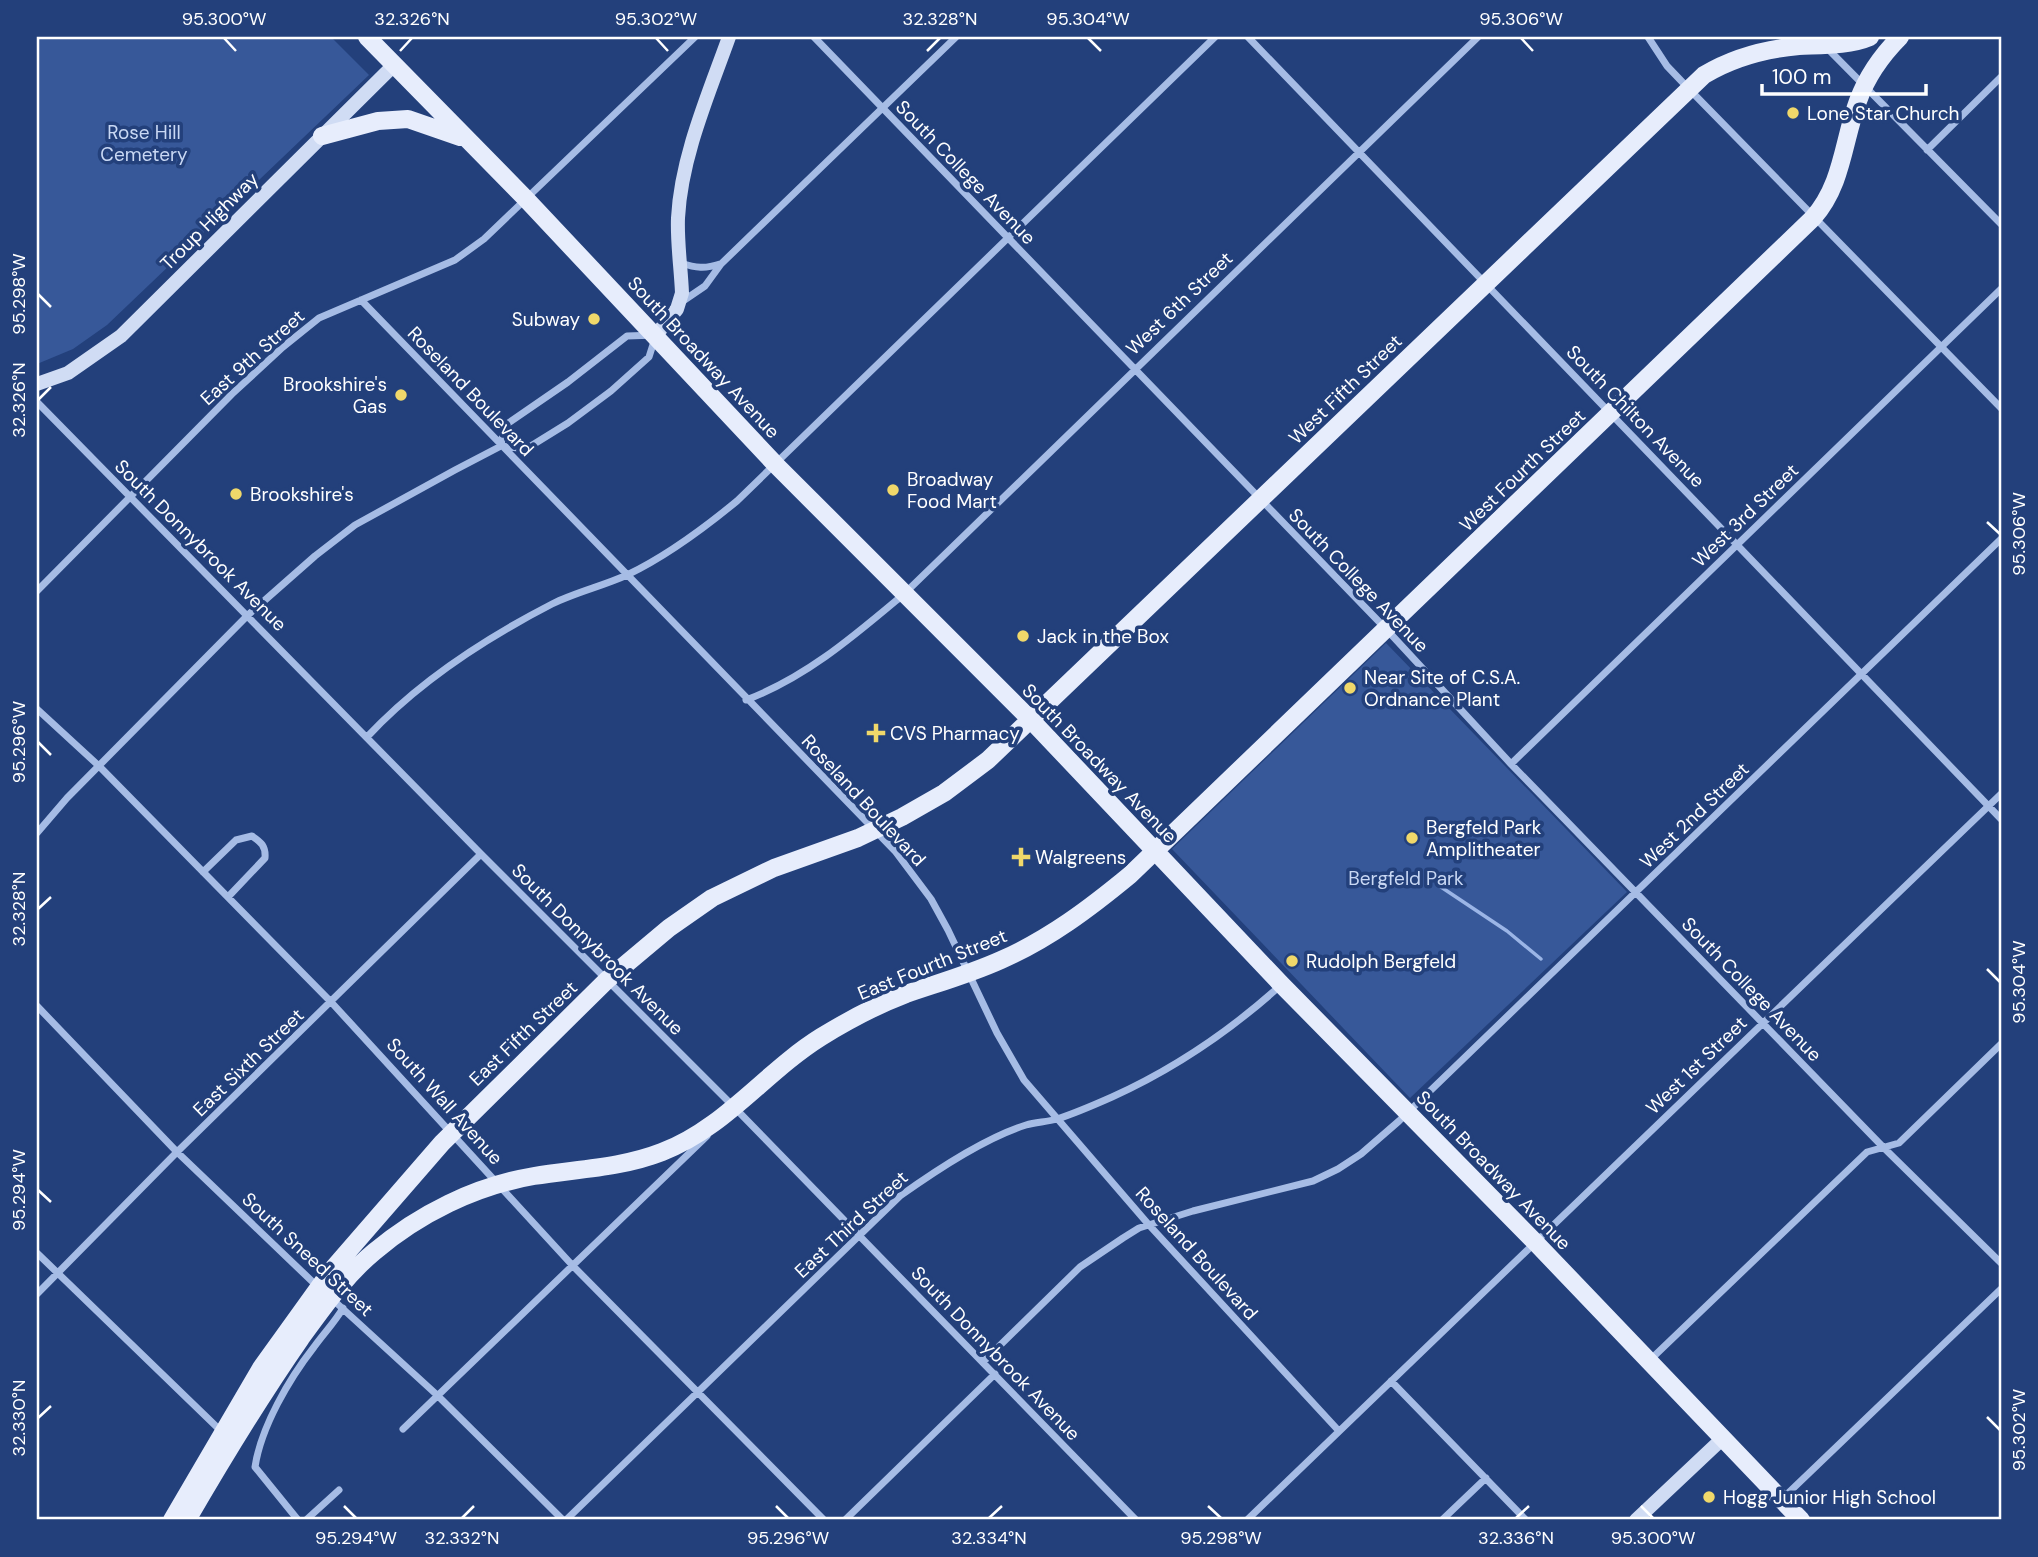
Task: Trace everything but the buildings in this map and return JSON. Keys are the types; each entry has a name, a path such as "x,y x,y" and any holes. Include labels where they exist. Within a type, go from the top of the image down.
{"main road":[{"name":"South Broadway Avenue","path":"367,37 656,335 776,465 1031,720 1281,984 1535,1242 1801,1520"},
{"path":"656,335 680,304 682,293 678,216 701,114 729,37"},
{"name":"West Fifth Street","path":"1031,720 1688,88 1715,68 1745,55 1780,48 1845,43 1870,37"},
{"name":"West Fourth Street","path":"1156,850 1813,218 1828,199 1837,177 1864,86 1877,64 1900,37"},
{"name":"Troup Highway","path":"37,384 68,373 121,335 394,65"},
{"path":"322,136 378,121 408,119 468,140"},
{"name":"East Fifth Street","path":"187,1520 249,1416 331,1297 452,1133 607,980 653,940 712,898 774,868 875,830 923,805 964,779 1031,720"},
{"name":"East Fourth Street","path":"499,1184 630,1163 677,1146 729,1112 804,1048 838,1027 905,995 1016,953 1063,926 1112,890 1156,850"},
{"name":"East Fifth Street","path":"172,1520 261,1368 371,1254 411,1224 443,1206 499,1184"},
{"path":"1636,1520 1722,1439"}],"street":[{"name":"East 9th Street","path":"37,591 232,394 283,347 319,318 455,260 484,239 695,37"},
{"name":"South College Avenue","path":"814,37 1387,630 1511,764 1883,1147 2001,1263"},
{"path":"680,304 705,286 721,264 956,37"},
{"path":"367,737 418,688 494,636 555,603 627,575 698,532 737,501 1215,37"},
{"name":"South Chilton Avenue","path":"1248,37 2001,819"},
{"name":"West 6th Street","path":"746,699 775,688 829,655 904,594 1478,37"},
{"path":"1648,37 1667,66 2001,408"},
{"path":"1824,45 2001,224"},
{"path":"1927,150 2001,77"},
{"path":"680,263 705,269 721,264"},
{"name":"West 3rd Street","path":"1511,764 2001,289"},
{"name":"Roseland Boulevard","path":"361,300 895,851 931,899 997,1033 1024,1080 1149,1225 1338,1430"},
{"path":"37,833 67,798 248,615 315,556 355,525 501,446 526,449 568,423 611,391 649,357 656,335 627,336 568,382 504,426 501,446"},
{"name":"South Donnybrook Avenue","path":"37,401 607,980 729,1112 859,1236 1136,1520"},
{"name":"West 2nd Street","path":"983,1362 1080,1267 1139,1228 1193,1211 1313,1181 1361,1154 1636,893 2001,539"},
{"name":"South Wall Avenue","path":"37,709 99,766 332,1003 573,1266 824,1520"},
{"name":"West 1st Street","path":"1247,1520 2001,794"},
{"path":"203,872 236,840 252,836 261,842 266,850 265,858 228,897"},
{"name":"East Sixth Street","path":"37,1294 177,1152 332,1003 481,854"},
{"name":"East Third Street","path":"564,1520 900,1196 939,1169 1025,1125 1057,1119 1133,1087 1185,1058 1245,1017 1281,984"},
{"name":"South Sneed Street","path":"37,1006 177,1152 437,1395 564,1520"},
{"path":"1648,1361 1867,1152 1899,1143 2001,1044"},
{"name":"East Fourth Street","path":"403,1429 729,1112"},
{"path":"37,1253 222,1432"},
{"path":"1781,1500 2001,1289"},
{"path":"298,1520 255,1467 256,1455 259,1442 275,1409 314,1346 332,1327 331,1297"},
{"path":"845,1520 995,1374"},
{"path":"1391,1381 1526,1520"},
{"path":"1442,1520 1486,1478"},
{"path":"306,1520 339,1490"}],"green space":[{"name":"Rose Hill Cemetery","path":"37,37 331,37 369,75 107,325 73,349 37,364"},
{"name":"Bergfeld Park","path":"1386,643 1627,892 1410,1098 1172,849"}],"waterway":[{"path":"1438,885 1507,931 1541,959"}],"place":[{"name":"Lone Star Church","path":"1793,113"},
{"name":"Subway","path":"594,319"},
{"name":"Brookshire's Gas","path":"401,395"},
{"name":"Broadway Food Mart","path":"893,490"},
{"name":"Brookshire's","path":"236,494"},
{"name":"Jack in the Box","path":"1023,636"},
{"name":"Near Site of C.S.A. Ordnance Plant","path":"1350,688"},
{"name":"CVS Pharmacy","path":"876,733"},
{"name":"Bergfeld Park Amplitheater","path":"1412,838"},
{"name":"Walgreens","path":"1021,857"},
{"name":"Rudolph Bergfeld","path":"1292,961"},
{"name":"Hogg Junior High School","path":"1709,1497"}]}
